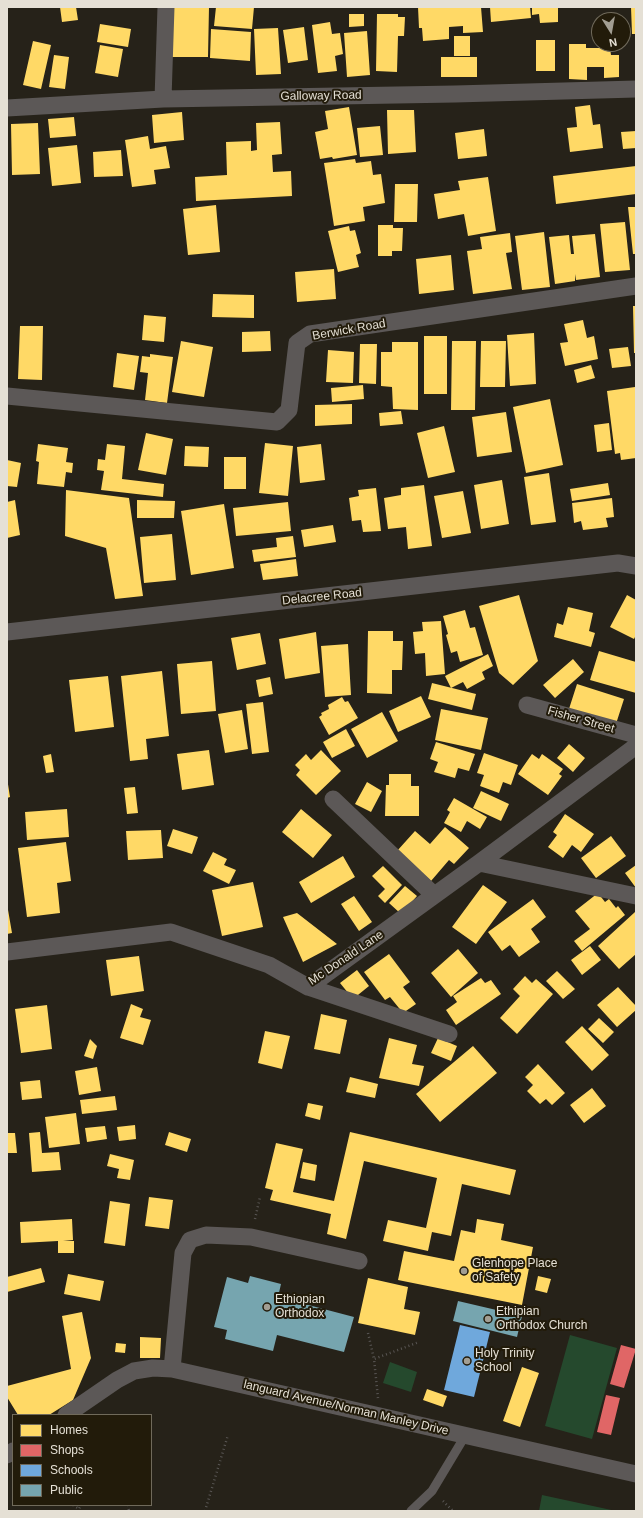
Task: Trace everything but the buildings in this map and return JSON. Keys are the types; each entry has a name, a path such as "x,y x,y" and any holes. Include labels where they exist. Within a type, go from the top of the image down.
{"street":[{"path":"163,99 166,7"},
{"name":"Galloway Road","path":"7,108 163,99 636,89"},
{"name":"Berwick Road","path":"7,396 277,422 289,410 297,342 310,334 636,286"},
{"name":"Delacree Road","path":"7,632 618,563 636,566"},
{"name":"Fisher Street","path":"527,705 636,735"},
{"name":"Mc Donald Lane","path":"7,952 171,932 269,965 308,987 636,746"},
{"path":"333,799 434,895"},
{"path":"478,863 636,896"},
{"path":"308,987 449,1034"},
{"path":"172,1368 183,1253 190,1240 206,1234 251,1237 359,1262"},
{"name":"languard Avenue/Norman Manley Drive","path":"67,1414 117,1380 134,1372 153,1368 172,1368 636,1474"}],"lane":[{"path":"411,1511 432,1491 465,1436"}],"path":[{"path":"251,1237 260,1197"},
{"path":"368,1333 374,1359 381,1416"},
{"path":"374,1359 419,1342"},
{"path":"205,1511 228,1435"}],"green space":[{"path":"570,1335 617,1348 592,1439 545,1426"},
{"path":"390,1362 417,1372 411,1392 383,1383"},
{"path":"542,1495 616,1511 539,1511"}],"place":[{"name":"Glenhope Place of Safety","path":"464,1271"},
{"name":"Ethiopian Orthodox","path":"267,1307"},
{"name":"Ethipian Orthodox Church","path":"488,1319"},
{"name":"Holy Trinity School","path":"467,1361"}]}
